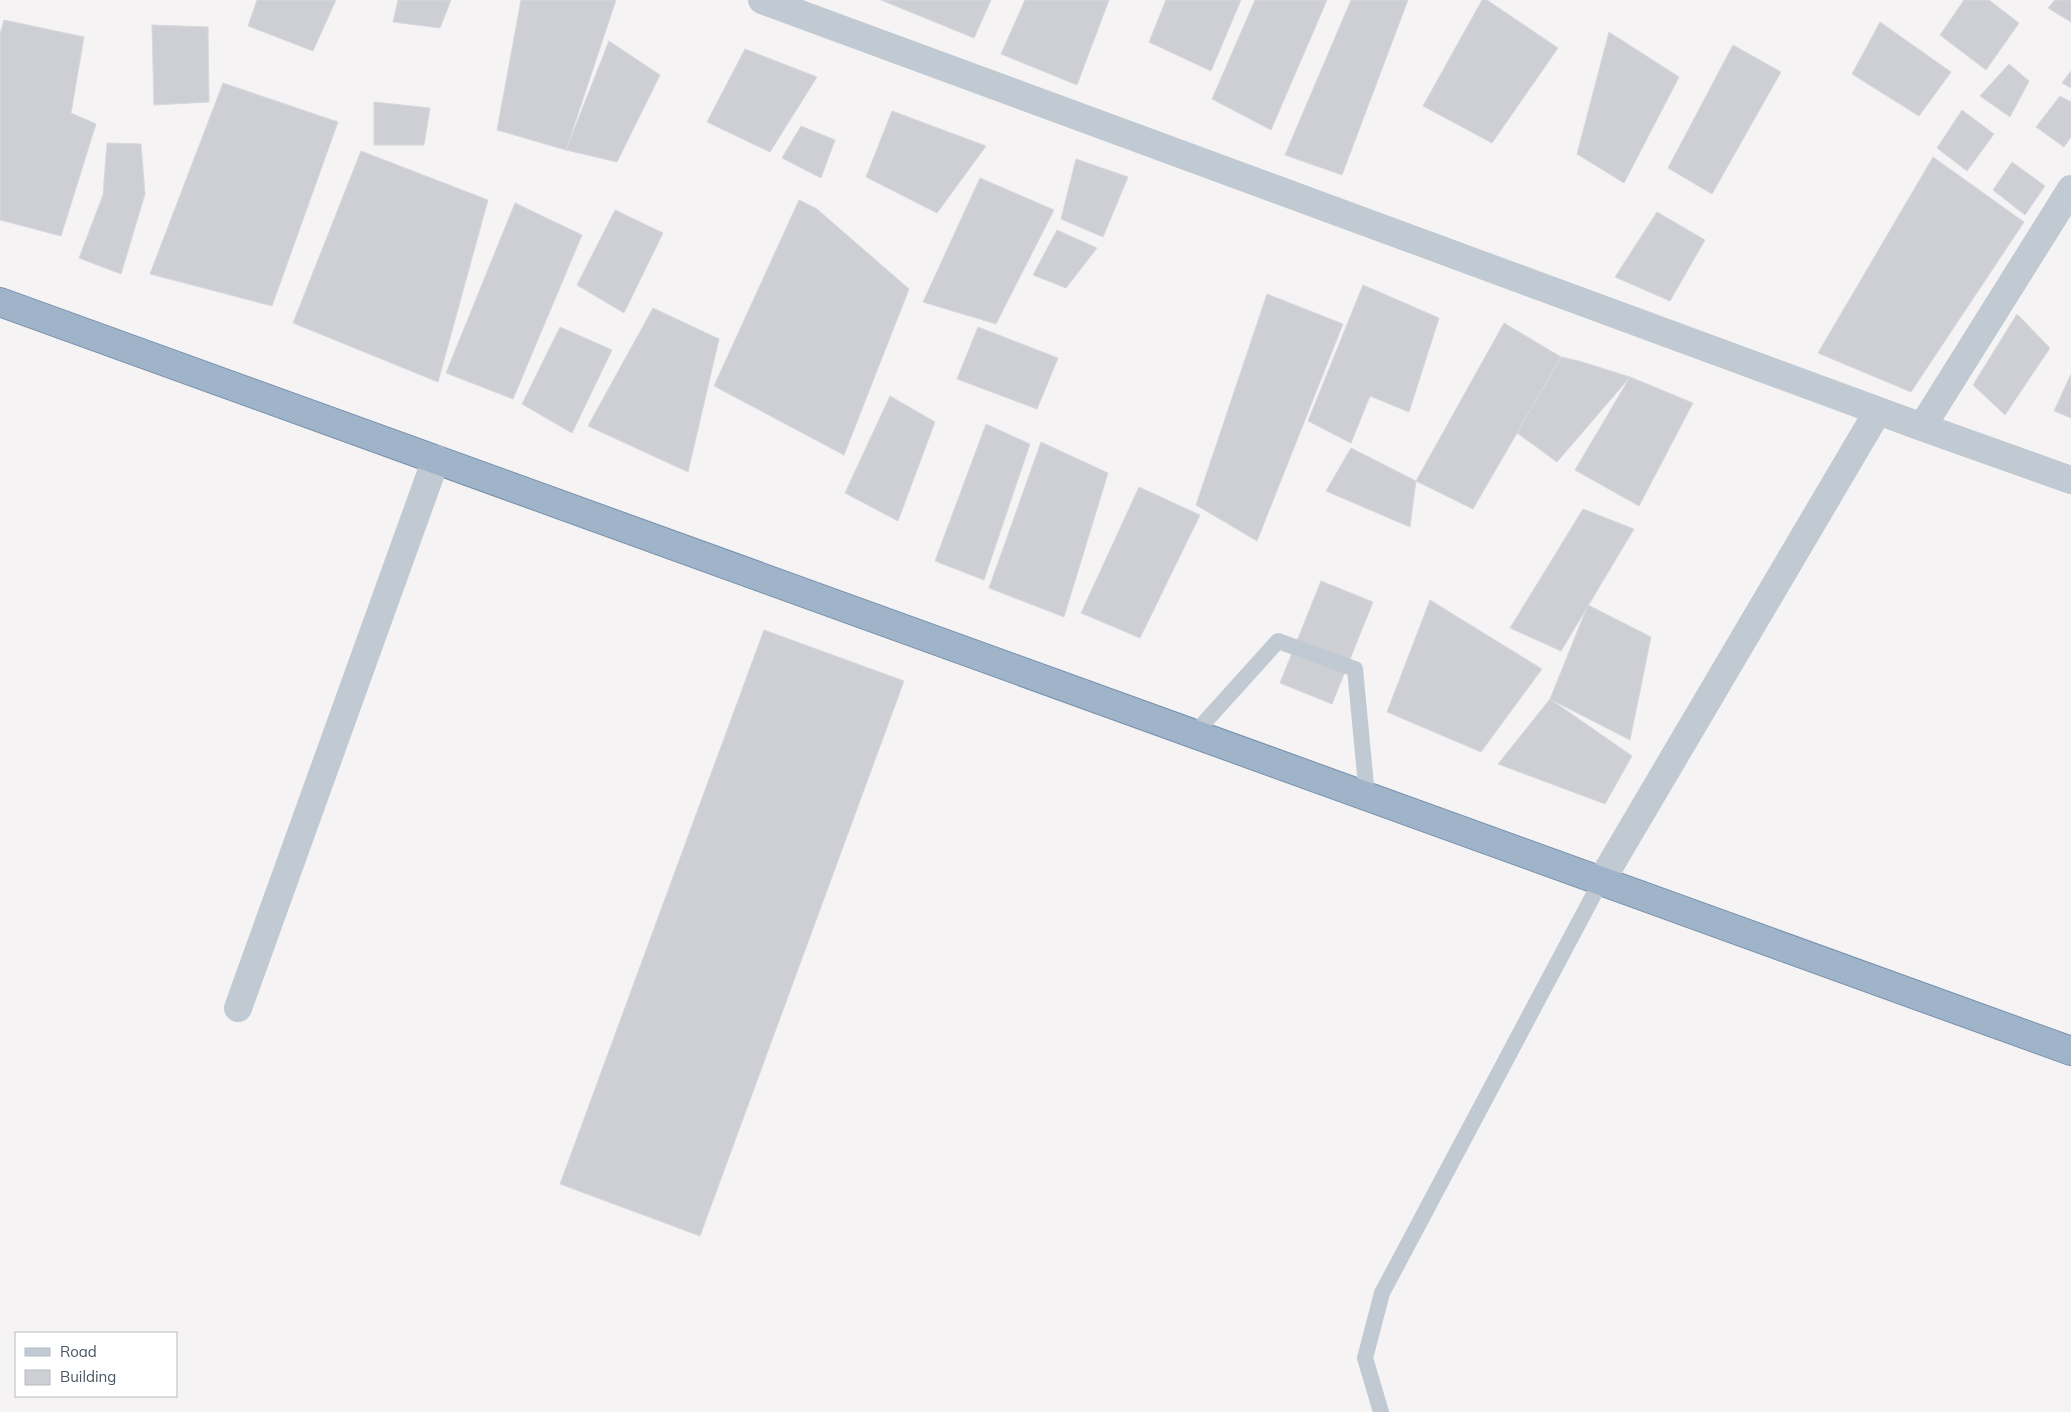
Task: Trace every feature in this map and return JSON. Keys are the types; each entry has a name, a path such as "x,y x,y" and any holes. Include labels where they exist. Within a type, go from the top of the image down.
{"highway":[{"path":"0,302 2071,1051"}],"street":[{"path":"762,0 1922,428 2071,480"},
{"path":"1922,428 2071,189"},
{"path":"1601,881 1878,411"},
{"path":"238,1008 436,459"}],"lane":[{"path":"1194,734 1278,641 1355,669 1367,796"},
{"path":"1381,1412 1364,1358 1382,1293 1601,881"}],"building":[{"path":"257,0 336,0 313,51 248,26"},
{"path":"398,0 451,0 440,28 393,22"},
{"path":"521,0 616,0 566,150 497,130"},
{"path":"881,0 991,0 974,38"},
{"path":"1025,0 1109,0 1077,85 1001,54"},
{"path":"1166,0 1241,0 1211,71 1149,42"},
{"path":"1255,0 1327,0 1271,130 1212,99"},
{"path":"1351,0 1408,0 1342,175 1285,155"},
{"path":"1482,0 1487,0 1558,48 1492,143 1423,106"},
{"path":"1964,0 1989,0 2019,23 1986,70 1940,35"},
{"path":"2055,0 2071,0 2071,22 2048,8"},
{"path":"4,20 84,37 71,113 96,124 61,236 0,220 0,34"},
{"path":"1880,22 1951,72 1919,116 1852,74"},
{"path":"152,25 208,27 209,102 154,105"},
{"path":"1609,32 1679,77 1624,183 1577,154"},
{"path":"609,41 660,75 617,162 566,150"},
{"path":"1733,45 1781,72 1712,194 1668,168"},
{"path":"745,49 817,77 770,152 707,122"},
{"path":"2009,64 2029,81 2010,117 1980,96"},
{"path":"2071,71 2071,88 2062,83"},
{"path":"223,83 338,122 272,306 150,274"},
{"path":"2060,96 2071,102 2071,137 2064,147 2036,127"},
{"path":"374,102 430,108 424,145 374,145"},
{"path":"1962,110 1994,134 1967,171 1937,148"},
{"path":"892,111 986,146 937,213 866,177"},
{"path":"801,126 835,140 821,178 782,158"},
{"path":"107,143 141,144 145,194 121,274 79,258 103,195"},
{"path":"361,151 488,200 438,382 293,323"},
{"path":"1933,157 2024,222 1911,392 1818,353"},
{"path":"1076,159 1128,177 1103,237 1061,219"},
{"path":"2012,162 2045,186 2025,215 1993,190"},
{"path":"980,178 1054,210 996,324 923,302"},
{"path":"799,200 817,209 909,289 844,455 714,386"},
{"path":"515,203 582,235 513,399 446,373"},
{"path":"615,210 663,233 624,313 577,285"},
{"path":"1657,212 1705,240 1670,301 1615,277"},
{"path":"1057,230 1097,248 1066,288 1033,275"},
{"path":"1363,285 1439,318 1409,412 1370,396 1351,443 1308,421"},
{"path":"1267,294 1343,324 1257,541 1196,505"},
{"path":"653,308 719,339 688,472 588,426"},
{"path":"2017,314 2050,348 2005,415 1973,385"},
{"path":"1504,323 1561,357 1473,509 1416,481"},
{"path":"560,327 612,350 572,433 522,404"},
{"path":"978,327 1058,358 1037,409 957,379"},
{"path":"1561,357 1630,377 1557,462 1517,433"},
{"path":"2071,374 2071,418 2054,411"},
{"path":"1630,377 1693,403 1639,506 1575,470"},
{"path":"890,396 935,422 898,521 845,493"},
{"path":"986,424 1030,444 984,580 935,561"},
{"path":"1041,442 1108,473 1064,617 989,588"},
{"path":"1351,448 1416,481 1410,527 1326,491"},
{"path":"1139,487 1200,515 1140,638 1081,613"},
{"path":"1583,509 1634,529 1561,651 1510,628"},
{"path":"1321,581 1373,602 1332,704 1280,683"},
{"path":"1430,600 1542,669 1481,752 1387,712"},
{"path":"1588,605 1651,637 1630,740 1550,699"},
{"path":"764,630 904,681 700,1236 560,1184"},
{"path":"1550,699 1632,756 1605,804 1498,764"}]}
